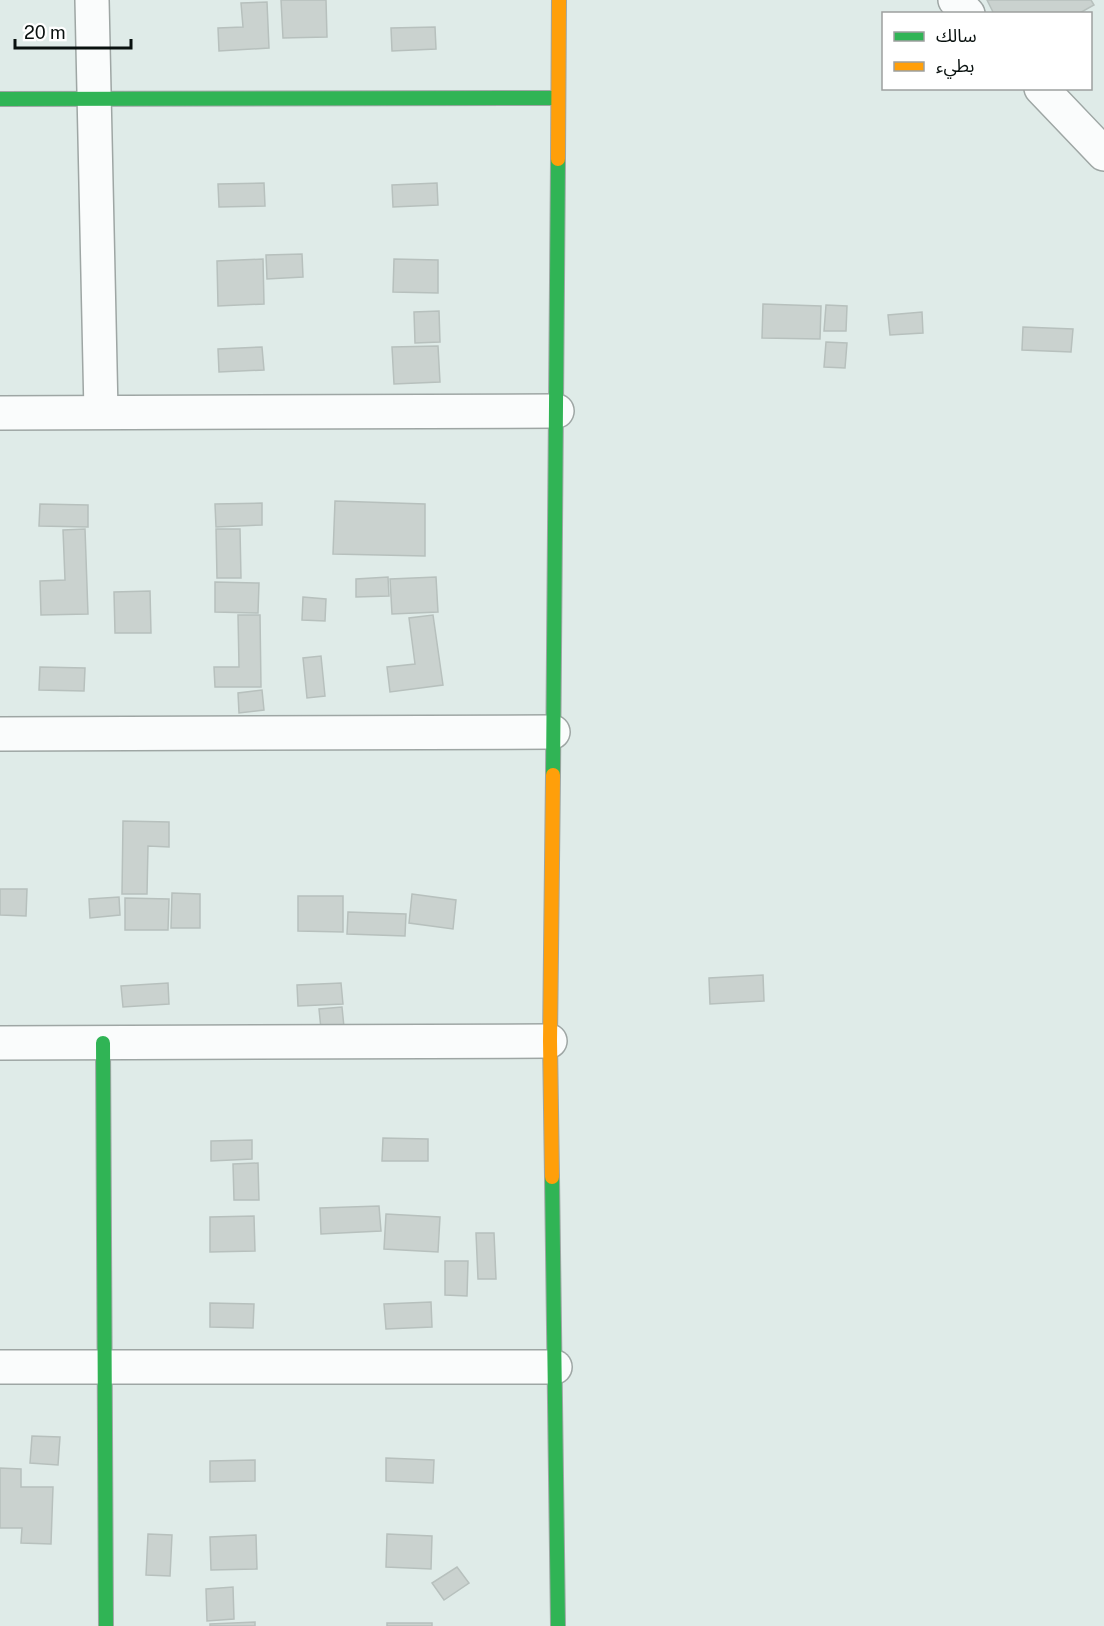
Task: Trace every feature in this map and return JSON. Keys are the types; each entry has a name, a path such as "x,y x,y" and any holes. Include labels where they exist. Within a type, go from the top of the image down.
{"street":[{"path":"92,0 101,412"},
{"path":"558,1626 550,1041 559,0"},
{"path":"955,0 966,12"},
{"path":"1043,90 1104,154"},
{"path":"0,99 558,98"},
{"path":"0,412 557,411"},
{"path":"0,734 553,732"},
{"path":"0,1043 550,1041"},
{"path":"103,1043 106,1626"},
{"path":"0,1367 555,1367"}],"building":[{"path":"281,0 326,0 327,37 283,38"},
{"path":"987,0 1091,0 1094,5 1082,12 993,12"},
{"path":"267,2 269,48 219,51 218,28 243,27 241,3"},
{"path":"435,27 436,49 392,51 391,28"},
{"path":"264,183 265,206 219,207 218,184"},
{"path":"437,183 438,205 393,207 392,185"},
{"path":"302,254 303,277 267,279 266,255"},
{"path":"263,259 264,304 218,306 217,261"},
{"path":"394,259 438,260 438,293 393,292"},
{"path":"763,304 821,306 820,339 762,338"},
{"path":"826,305 847,306 846,331 824,331"},
{"path":"439,311 440,342 415,343 414,312"},
{"path":"922,312 923,333 890,335 888,315"},
{"path":"1023,327 1073,329 1071,352 1022,350"},
{"path":"826,342 847,343 845,368 824,367"},
{"path":"438,346 440,382 394,384 392,347"},
{"path":"262,347 264,370 219,372 218,349"},
{"path":"335,501 425,504 425,556 333,554"},
{"path":"262,503 262,525 216,527 215,504"},
{"path":"40,504 88,505 88,527 39,526"},
{"path":"85,529 88,614 41,615 40,581 65,580 63,530"},
{"path":"216,529 240,529 241,578 217,578"},
{"path":"388,577 389,596 356,597 356,579"},
{"path":"436,577 438,612 392,614 390,579"},
{"path":"215,582 259,583 258,613 215,612"},
{"path":"150,591 151,633 115,633 114,592"},
{"path":"303,597 326,599 325,621 302,620"},
{"path":"238,615 260,615 261,687 215,687 214,667 239,667"},
{"path":"433,615 443,685 390,692 387,667 415,664 409,618"},
{"path":"321,656 325,696 307,698 303,658"},
{"path":"40,667 85,668 84,691 39,690"},
{"path":"262,690 264,710 239,713 238,693"},
{"path":"123,821 169,822 169,847 148,846 147,894 122,894"},
{"path":"0,889 27,889 26,916 0,915"},
{"path":"172,893 200,894 200,928 171,928"},
{"path":"412,894 456,900 453,929 409,923"},
{"path":"298,896 343,896 343,932 298,931"},
{"path":"119,897 120,915 90,918 89,899"},
{"path":"125,898 169,899 168,930 125,930"},
{"path":"348,912 406,914 405,936 347,934"},
{"path":"763,975 764,1001 710,1004 709,978"},
{"path":"168,983 169,1004 123,1007 121,986"},
{"path":"341,983 343,1004 298,1006 297,985"},
{"path":"342,1007 344,1027 321,1029 319,1009"},
{"path":"383,1138 428,1139 428,1161 382,1161"},
{"path":"252,1140 252,1159 211,1161 211,1141"},
{"path":"258,1163 259,1200 234,1200 233,1164"},
{"path":"379,1206 381,1231 321,1234 320,1208"},
{"path":"386,1214 440,1217 438,1252 384,1249"},
{"path":"254,1216 255,1251 210,1252 210,1217"},
{"path":"476,1233 494,1233 496,1279 478,1279"},
{"path":"445,1261 468,1261 467,1296 445,1295"},
{"path":"431,1302 432,1327 386,1329 384,1304"},
{"path":"210,1303 254,1304 253,1328 210,1327"},
{"path":"32,1436 60,1437 58,1465 30,1463"},
{"path":"386,1458 434,1460 433,1483 386,1481"},
{"path":"255,1460 255,1481 210,1482 210,1461"},
{"path":"0,1468 21,1469 21,1487 53,1487 51,1544 21,1543 22,1528 0,1528"},
{"path":"148,1534 172,1535 170,1576 146,1575"},
{"path":"387,1534 432,1536 431,1569 386,1567"},
{"path":"256,1535 257,1569 211,1570 210,1537"},
{"path":"457,1567 469,1583 444,1600 432,1583"},
{"path":"233,1587 234,1619 207,1621 206,1589"},
{"path":"255,1622 255,1626 210,1626 210,1624"},
{"path":"387,1623 432,1623 432,1626 387,1626"}],"traffic: fast":[{"path":"0,99 558,98"},
{"path":"553,775 558,159"},
{"path":"103,1043 106,1626"},
{"path":"552,1177 558,1626"}],"traffic: slow":[{"path":"558,159 559,0"},
{"path":"552,1177 550,1041 553,775"}]}
